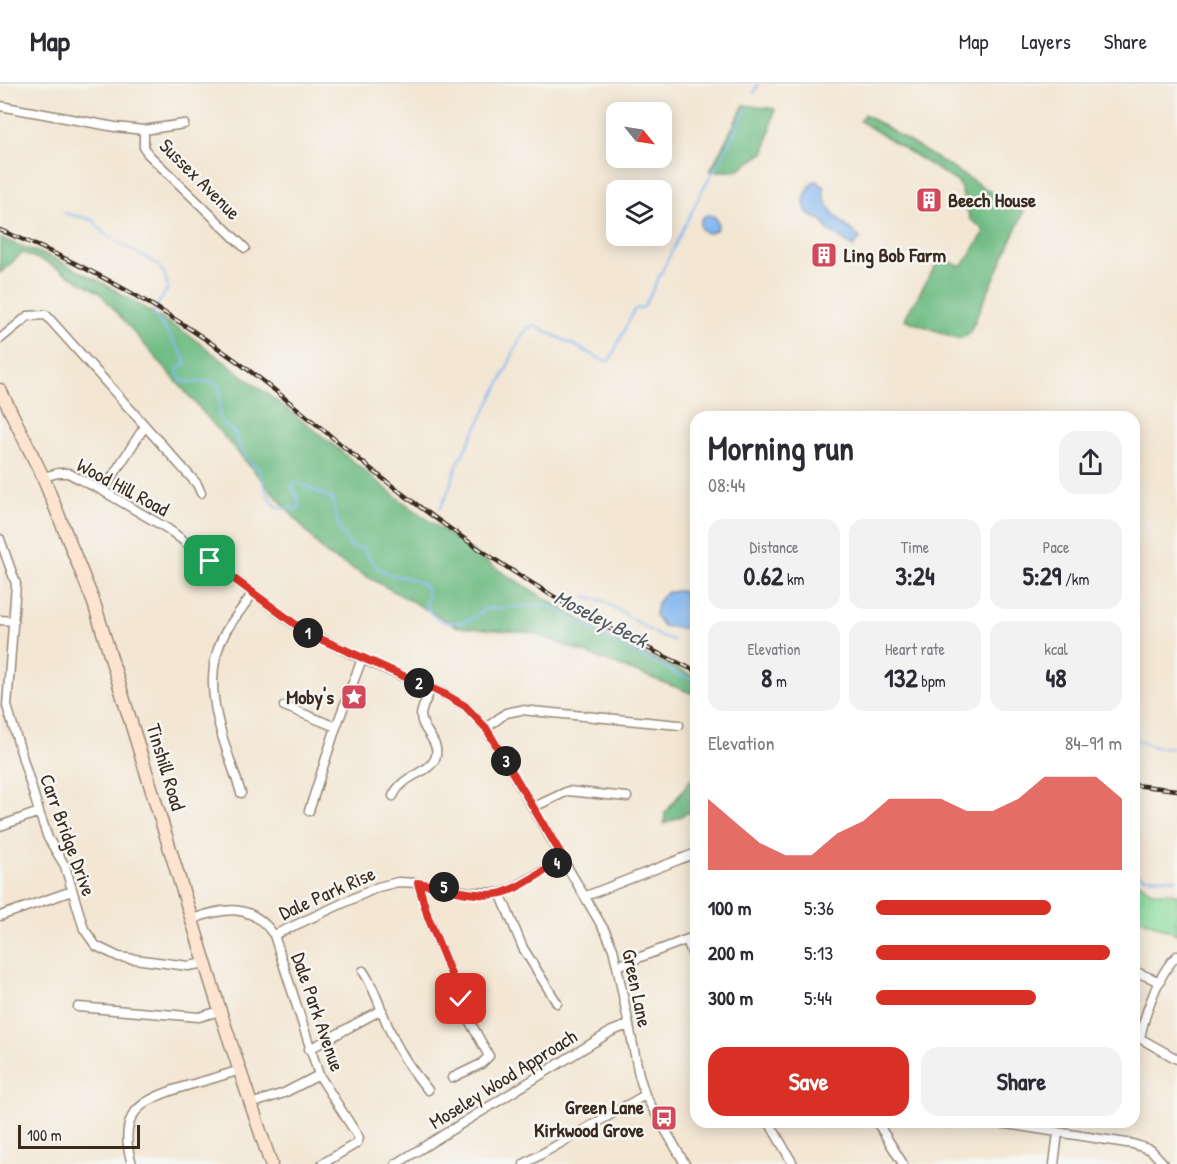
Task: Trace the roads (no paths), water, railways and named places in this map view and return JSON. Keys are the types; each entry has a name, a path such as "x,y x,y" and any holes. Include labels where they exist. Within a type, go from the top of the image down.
{"street":[{"name":"Sussex Avenue","path":"0,106 115,128 144,130 144,147 148,154 245,248"},
{"path":"144,130 184,124"},
{"path":"0,339 28,316 46,315 197,484 201,493"},
{"name":"Tinshill Road","path":"0,390 43,477 94,603 220,1011 271,1164"},
{"path":"103,491 145,426"},
{"name":"Wood Hill Road","path":"43,477 58,472 68,473 103,491 168,529 298,627 362,659 431,688"},
{"name":"Carr Bridge Drive","path":"0,539 16,584 7,706 39,812 53,848 65,866 84,929 90,939 104,951 118,957 188,966 206,963"},
{"path":"241,793 219,721 212,683 220,644 226,631 253,593"},
{"path":"0,620 14,621"},
{"path":"309,810 336,727 362,659"},
{"path":"393,796 401,783 432,764 435,759 436,745 422,720 431,688"},
{"name":"Green Lane","path":"431,688 465,706 486,728 586,896 610,941 645,1095 685,1164"},
{"path":"284,706 336,727"},
{"path":"486,728 506,713 521,710 679,725"},
{"path":"534,807 568,791 627,797"},
{"path":"0,826 39,812"},
{"path":"586,896 690,855"},
{"name":"Dale Park Rise","path":"274,935 378,887 398,882 418,883 468,892 500,893 510,890 564,859"},
{"path":"418,883 428,917 470,1022 489,1056 481,1064 452,1078"},
{"path":"0,916 72,891"},
{"path":"500,893 523,948 557,1003"},
{"name":"Dale Park Avenue","path":"192,919 218,910 242,911 260,920 274,935 319,1075 359,1138 357,1143 322,1164"},
{"path":"617,966 690,939"},
{"path":"687,940 690,948"},
{"path":"1140,1030 1169,963 1177,956"},
{"path":"363,971 375,989 382,1010 407,1064 428,1090"},
{"path":"1140,974 1160,982"},
{"path":"78,1007 200,1017 220,1011"},
{"path":"309,1049 382,1010"},
{"name":"Moseley Wood Approach","path":"396,1164 602,1037 628,1025"},
{"path":"1140,1039 1177,1059"},
{"path":"132,1164 126,1144 128,1128 134,1114 143,1104 157,1095 240,1070"},
{"path":"251,1104 284,1093 319,1075"},
{"path":"524,1164 645,1095"},
{"path":"772,1128 793,1164"},
{"path":"881,1128 903,1164"},
{"path":"1034,1128 1142,1146 1159,1156 1164,1164"},
{"path":"1054,1164 1058,1133"}],"water":[{"path":"817,181 824,187 824,195 830,209 860,238 853,247 828,230 822,220 815,218 806,210 804,205 806,194 813,182"},
{"path":"709,215 717,220 718,224 713,232 709,233 701,228 700,224 705,216"},
{"path":"690,592 690,628 663,626 655,615 657,603 665,593"}],"waterway":[{"path":"754,93 758,84"},
{"path":"440,508 458,463 502,379 520,338 528,328 534,325 605,361 610,360 634,310 644,307 746,109"},
{"name":"Moseley Beck","path":"64,213 93,220 103,233 158,265 165,274 168,288 153,312 184,357 185,365 178,369 177,373 183,382 212,382 219,386 219,413 222,422 235,433 243,453 257,468 268,495 277,506 294,510 300,507 291,485 299,483 333,499 339,524 351,547 362,548 381,570 421,583 426,588 428,596 426,606 438,619 446,622 462,622 478,615 484,609 548,605 677,675 690,678"},
{"path":"585,596 604,601 661,637 674,640"},
{"path":"1140,741 1154,747 1177,748"},
{"name":"Moseley Beck","path":"1140,875 1177,879"}],"railway":[{"path":"0,230 104,278 201,336 263,381 393,487 479,549 585,615 690,668"},
{"path":"1140,786 1177,790"}],"place":[{"name":"Beech House","path":"929,200"},
{"name":"Ling Bob Farm","path":"824,255"},
{"name":"Moby's","path":"354,697"},
{"name":"Green Lane Kirkwood Grove","path":"664,1118"}]}
